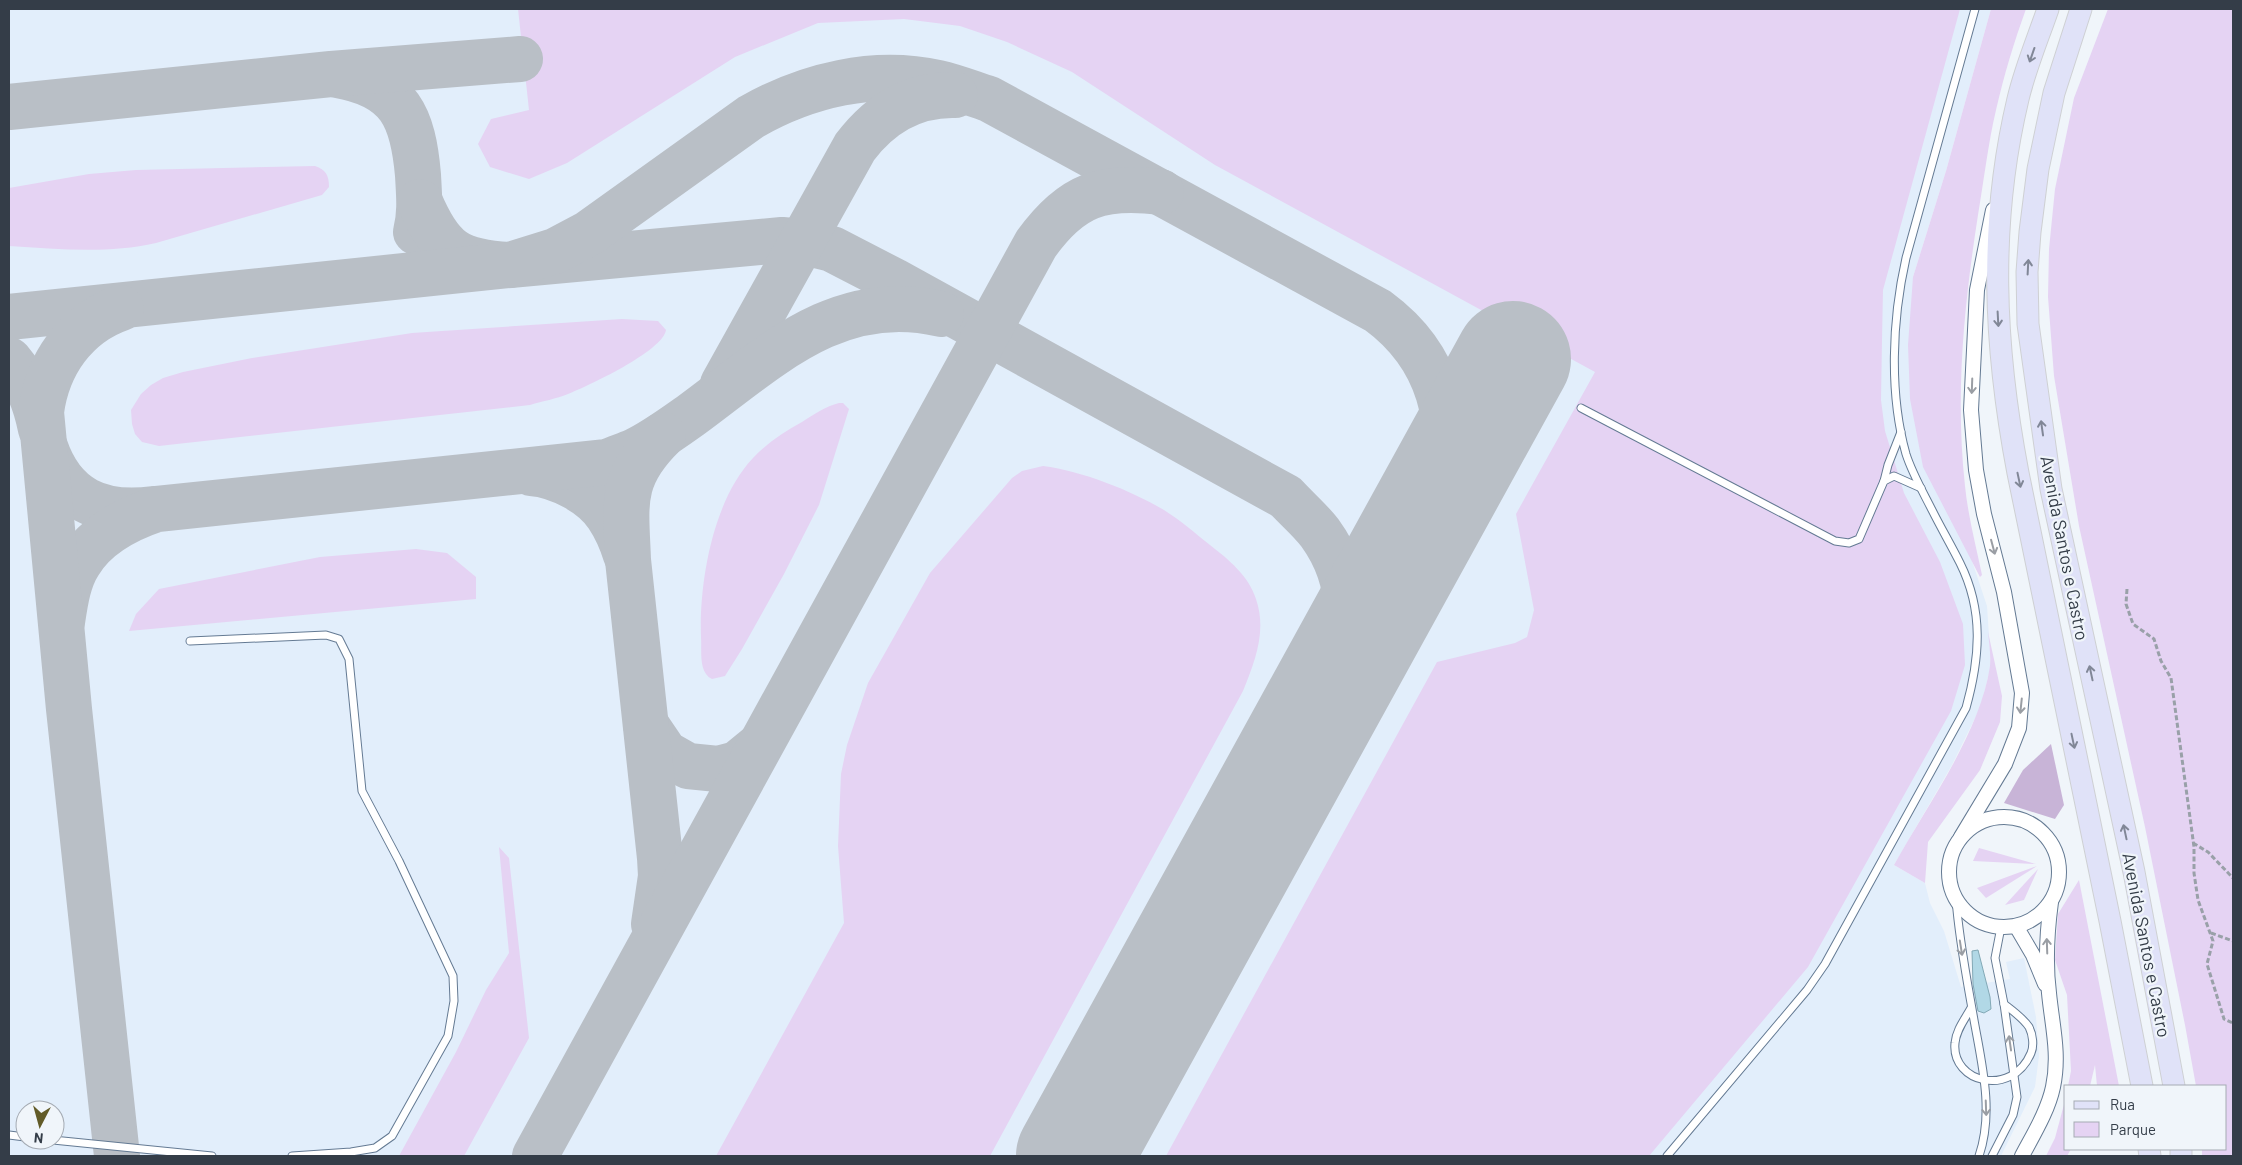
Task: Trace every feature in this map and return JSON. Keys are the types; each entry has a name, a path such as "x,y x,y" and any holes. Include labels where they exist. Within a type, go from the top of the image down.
{"main road":[{"name":"Avenida Santos e Castro","path":"2048,9 2018,98 2006,166 1999,230 1997,297 1999,342 2008,422 2142,1085"},
{"name":"Avenida Santos e Castro","path":"2081,9 2054,93 2038,169 2027,272 2028,324 2051,489 2134,872 2174,1085"}],"street":[{"path":"2006,166 1989,224 1977,290 1971,410 1976,470 1984,514 2004,592 2022,693 2018,728 2005,764 1954,848 1950,861 1951,887 1956,900 1976,919 2002,927 2016,926 2038,916 2051,902"},
{"path":"1961,837 1975,824 1992,817 2011,816 2028,822 2044,833 2055,848 2060,866 2058,884 2051,902 2046,937 2048,991 2057,1045 2053,1088 2022,1156"},
{"path":"2016,926 2033,955 2048,991"}],"lane":[{"path":"1667,1156 1807,990 1825,964 1966,708 1974,678 1979,634 1974,606 1961,565 1921,488 1907,456 1901,431 1894,346 1900,285 1976,9"},
{"path":"1581,408 1835,541 1849,542 1859,539 1874,509 1901,431"},
{"path":"1884,481 1894,476 1921,488"},
{"path":"190,641 326,635 339,639 349,659 362,791 367,804 399,861 453,976 454,1001 448,1036 392,1136 375,1148 351,1152 292,1156"},
{"path":"1956,900 1959,930 1984,1080 1987,1117 1979,1156"},
{"path":"1992,1156 2013,1115 2016,1097 2015,1075 1995,958 2002,927"},
{"path":"1972,1008 1960,1027 1955,1043 1959,1060 1969,1073 1984,1080 2001,1081 2015,1075 2028,1061 2033,1046 2030,1029 2023,1020 2004,1004"},
{"path":"65,1141 212,1156"}],"path":[{"path":"2127,589 2126,604 2133,624 2154,639 2161,660 2171,678 2193,843 2194,873 2198,900 2213,941 2207,964 2224,1019 2233,1023"},
{"path":"2193,843 2208,852 2233,878"},
{"path":"2211,933 2233,942"}],"shaded area":[{"path":"9,9 1991,9 1946,171 1913,277 1970,555 1987,606 1991,665 1981,706 1952,765 1894,865 1925,883 1930,903 1944,931 1961,987 2010,979 2006,962 2024,958 2036,1017 2039,1056 2035,1087 2001,1156 9,1156"},
{"path":"2051,744 2064,805 2055,819 2004,803 2023,770"}],"green space":[{"path":"518,9 1960,9 1883,290 1881,400 1885,431 1904,493 1940,562 1963,624 1965,665 1951,711 1808,967 1649,1156 1166,1156 1437,662 1515,643 1527,637 1534,610 1516,514 1595,372 1215,165 1072,72 1007,42 960,26 904,19 818,23 735,57 567,163 529,179 490,167 478,144 491,119 529,110"},
{"path":"1991,9 2026,9 2013,46 1993,123 1973,249 1962,350 1962,452 1968,508 1982,575 1980,577 1923,467 1910,399 1908,345 1913,277 1946,171"},
{"path":"2108,9 2233,9 2233,1156 2202,1156 2202,1150 2227,1150 2227,1085 2196,1085 2145,827 2079,526 2054,376 2048,297 2049,249 2055,189 2074,98"},
{"path":"315,166 326,173 328,179 329,187 322,195 156,243 101,250 9,246 9,188 89,174 136,170"},
{"path":"622,319 658,321 666,330 662,338 652,348 623,367 568,394 530,405 159,446 142,442 135,434 132,424 131,410 141,394 163,378 183,372 252,358 412,333"},
{"path":"843,403 849,409 819,505 784,574 742,649 725,676 712,679 705,671 702,661 701,615 703,592 711,543 718,519 728,496 739,475 764,447 815,414"},
{"path":"1043,466 1089,477 1121,489 1164,510 1224,556 1243,575 1256,599 1259,611 1260,634 1252,668 1243,691 990,1156 716,1156 844,923 838,846 841,774 847,745 868,683 930,573 1012,478 1022,471"},
{"path":"416,549 447,553 476,577 476,599 129,631 136,614 159,589 320,557"},
{"path":"1988,632 2002,696 2000,722 1980,770 1928,842 1925,883 1894,865 1951,769 1975,717 1984,692 1990,666"},
{"path":"499,847 509,858 529,1038 464,1156 399,1156 456,1052 486,990 509,953"},
{"path":"1979,848 2036,864 1973,861"},
{"path":"2037,866 1986,898 1977,888"},
{"path":"2038,869 2024,900 2005,905"},
{"path":"2079,880 2119,1085 2097,1085 2095,1065 2090,1085 2068,1085 2071,1071 2067,995 2055,960 2058,914"},
{"path":"2064,1104 2064,1150 2070,1150 2067,1156 2046,1156 2055,1138"}],"building":[{"path":"1978,950 1990,997 1991,1009 1984,1013 1978,1011 1973,984 1972,951"}],"taxiway":[{"path":"9,107 331,74 520,59"},
{"path":"338,75 359,80 376,87 389,96 399,107 407,121 416,155 418,175 419,210 416,232"},
{"path":"9,317 510,265 555,251 589,233 751,117 772,106 818,88 842,83 865,79 914,79 938,83 989,99 1378,311 1399,329 1416,349 1429,371 1438,394 1444,418 1445,444 1443,470 1436,497"},
{"path":"723,384 855,147 875,125 899,108 925,98 955,95"},
{"path":"535,1156 1036,244 1062,214 1090,197 1105,192 1122,190 1161,192"},
{"path":"420,202 435,232 444,243 453,251 477,261 510,265 782,240 803,242 832,249 894,281 1286,497 1320,533 1332,552 1345,591 1346,631 1337,672 1330,693"},
{"path":"117,1156 69,709 41,412 50,378 66,348 90,324 121,308"},
{"path":"62,622 70,584 75,570 86,553 113,529 157,509 607,462 635,451 656,439 776,352 806,334 836,320 869,311 904,309 941,314"},
{"path":"9,360 30,392 41,429"},
{"path":"654,924 661,876 660,858 628,560 626,523 628,493 632,479 649,450 663,435"},
{"path":"45,447 62,480 73,492 86,500 117,510 154,509"},
{"path":"531,473 563,481 593,500 611,521 619,535 626,555"},
{"path":"646,725 665,753 688,766 718,769 737,764 759,746"}],"runway":[{"path":"1074,1156 1513,359"}]}
